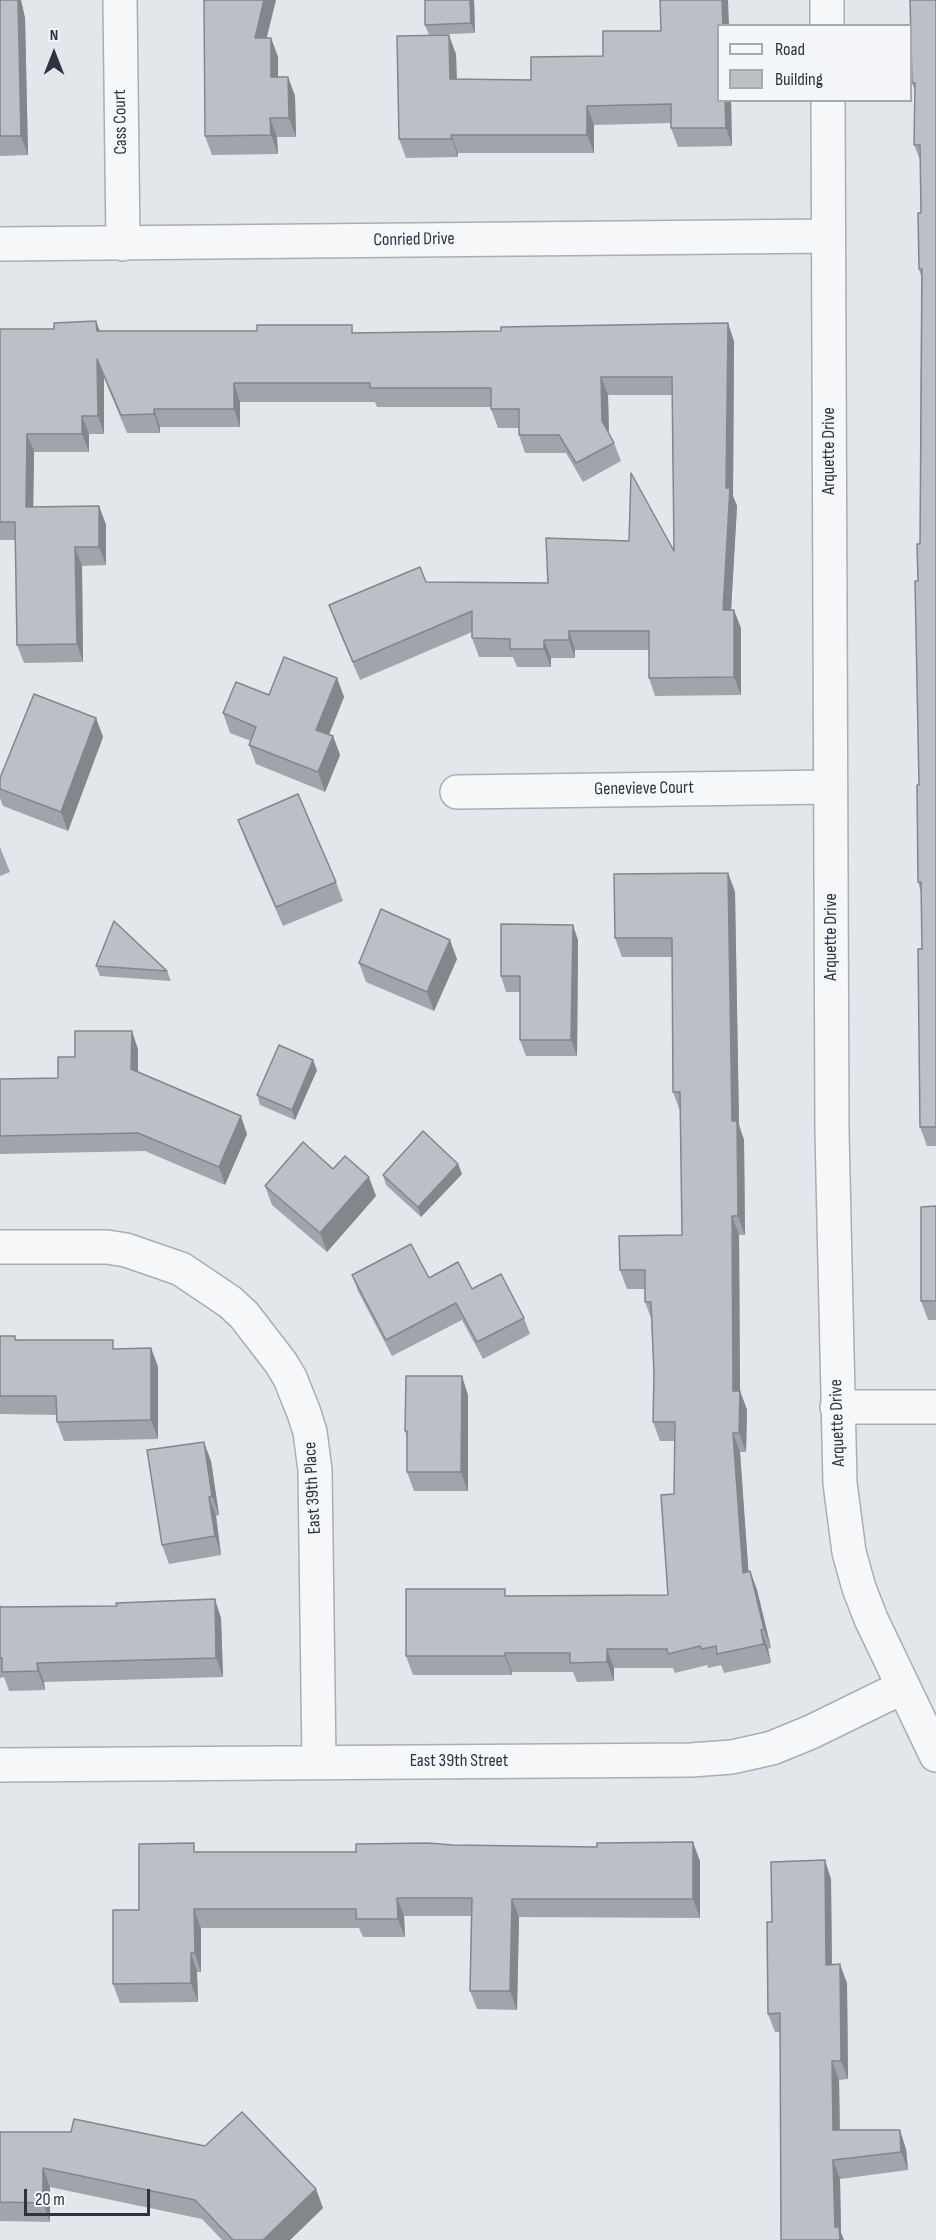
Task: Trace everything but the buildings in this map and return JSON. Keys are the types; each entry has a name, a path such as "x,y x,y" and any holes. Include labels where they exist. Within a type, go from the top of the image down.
{"street":[{"name":"Cass Court","path":"120,0 123,244"},
{"path":"827,0 828,24"},
{"name":"Arquette Drive","path":"828,102 832,1132 841,1498 849,1552 859,1588 936,1755"},
{"name":"Conried Drive","path":"0,244 828,236"},
{"name":"Genevieve Court","path":"457,792 830,787"},
{"name":"East 39th Place","path":"0,1247 107,1247 126,1250 181,1269 230,1302 244,1315 290,1378 310,1432 315,1470 319,1762"},
{"path":"837,1407 936,1407"},
{"name":"East 39th Street","path":"0,1765 691,1760 732,1757 772,1748 811,1732 903,1687"}]}
